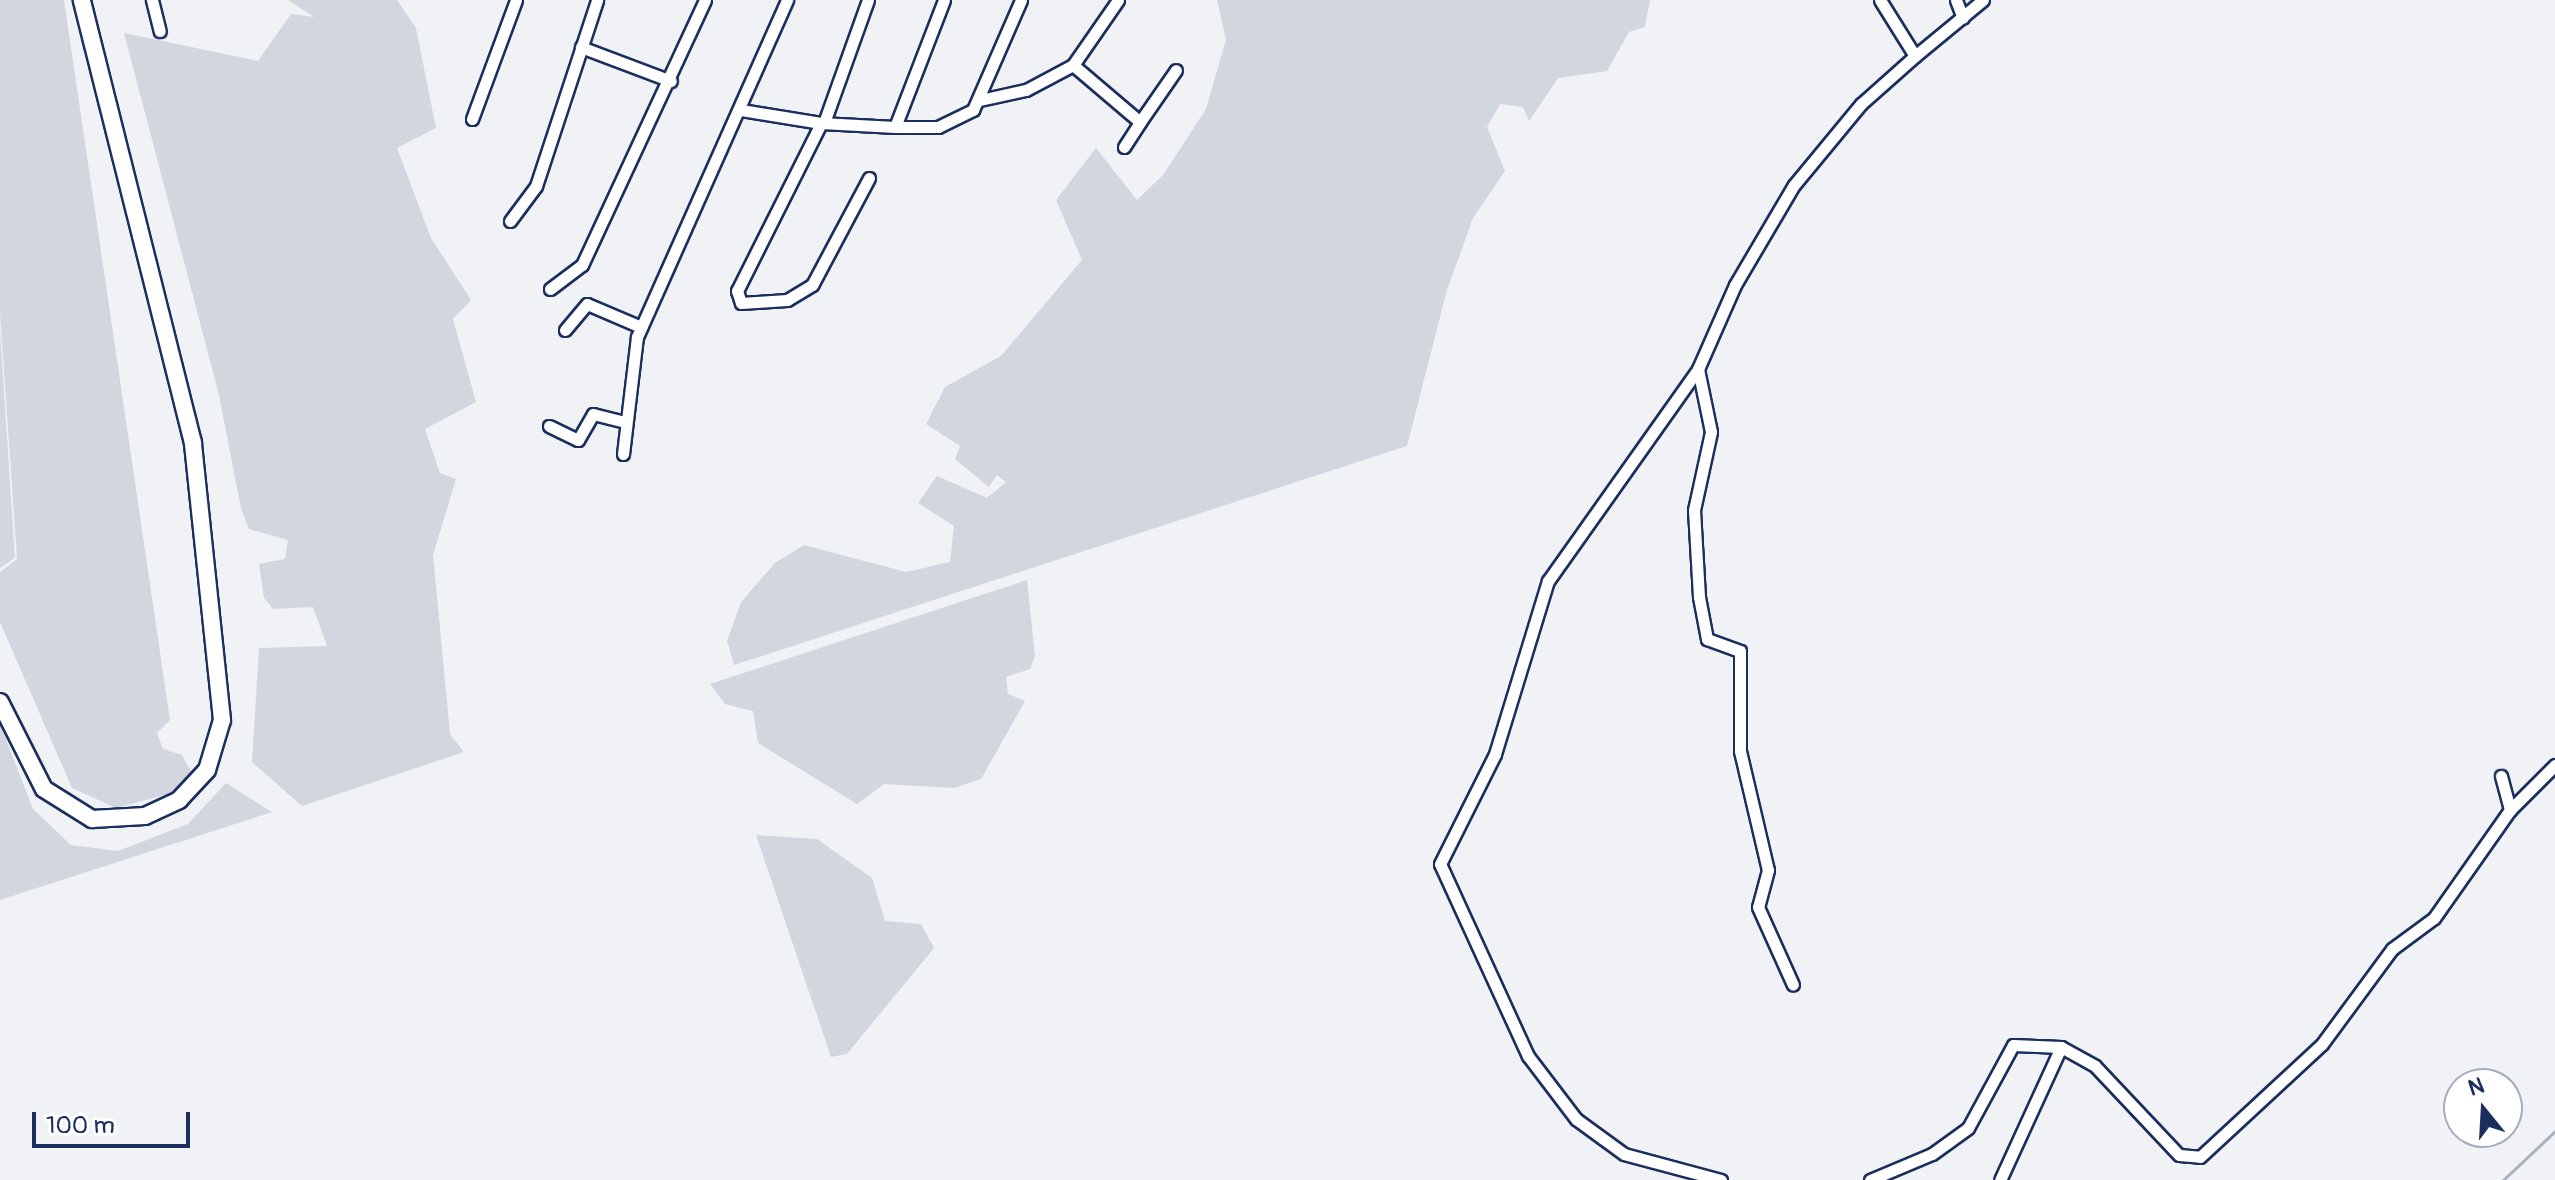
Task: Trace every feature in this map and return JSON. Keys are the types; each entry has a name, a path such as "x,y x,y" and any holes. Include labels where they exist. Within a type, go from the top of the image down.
{"main road":[{"path":"0,702 44,789 92,819 145,816 179,800 207,770 222,720 193,443 82,0"}],"street":[{"path":"152,0 160,31"},
{"path":"472,119 516,0"},
{"path":"510,221 536,186 597,0"},
{"path":"550,289 582,265 671,81 705,0"},
{"path":"623,454 624,422 641,327 741,110 787,0"},
{"path":"868,0 823,122 737,291 741,303 774,303 812,285 869,178"},
{"path":"895,127 944,0"},
{"path":"741,110 823,122 938,127 967,115 980,100 1021,0"},
{"path":"980,100 1026,90 1073,65 1118,0"},
{"path":"1880,0 1915,56"},
{"path":"1956,0 1963,18"},
{"path":"1721,1180 1624,1154 1576,1119 1528,1056 1440,864 1495,754 1548,581 1698,369 1735,285 1794,185 1861,104 1983,0"},
{"path":"581,47 671,81"},
{"path":"1073,65 1140,122"},
{"path":"1124,147 1176,70"},
{"path":"565,330 587,304 641,327"},
{"path":"1698,369 1711,432 1694,510 1699,597 1707,639 1740,651 1740,751 1768,870 1758,907 1793,985"},
{"path":"549,426 578,440 593,414 624,422"},
{"path":"1870,1180 1932,1154 1968,1128 2013,1045 2061,1047 2095,1066 2179,1155 2200,1157 2322,1044 2392,949 2434,918 2510,810 2555,765"},
{"path":"2501,776 2510,810"},
{"path":"2000,1180 2061,1047"}],"shaded area":[{"path":"0,0 64,0 170,720 157,733 163,749 182,755 192,773 172,793 116,808 72,788 0,622 0,572 17,559 0,313"},
{"path":"288,0 397,0 416,28 436,128 397,148 431,238 471,300 453,319 476,402 425,429 440,473 456,479 433,555 450,734 464,752 302,806 252,762 259,648 327,646 313,607 273,609 264,598 259,564 285,559 288,540 249,529 241,509 219,395 124,33 258,61 291,14 314,17"},
{"path":"1217,0 1650,0 1645,27 1629,32 1607,71 1558,78 1529,121 1523,107 1500,104 1487,127 1505,171 1473,218 1447,290 1407,446 734,665 727,641 741,602 775,563 804,545 906,572 950,562 954,526 918,503 937,476 987,498 1006,482 997,475 989,487 955,459 960,446 926,424 945,387 1001,356 1082,260 1056,200 1096,148 1137,200 1163,175 1206,109 1226,40"},
{"path":"0,330 15,558 0,568"},
{"path":"1027,580 1035,656 1030,669 1006,677 1008,694 1025,701 981,779 954,788 884,784 857,804 758,743 753,711 725,704 710,684"},
{"path":"0,724 33,809 71,845 118,851 188,824 226,783 272,812 0,900"},
{"path":"756,835 817,839 872,878 885,921 921,924 934,948 847,1054 831,1057"}],"waterway":[{"path":"2503,1180 2555,1131"}]}
